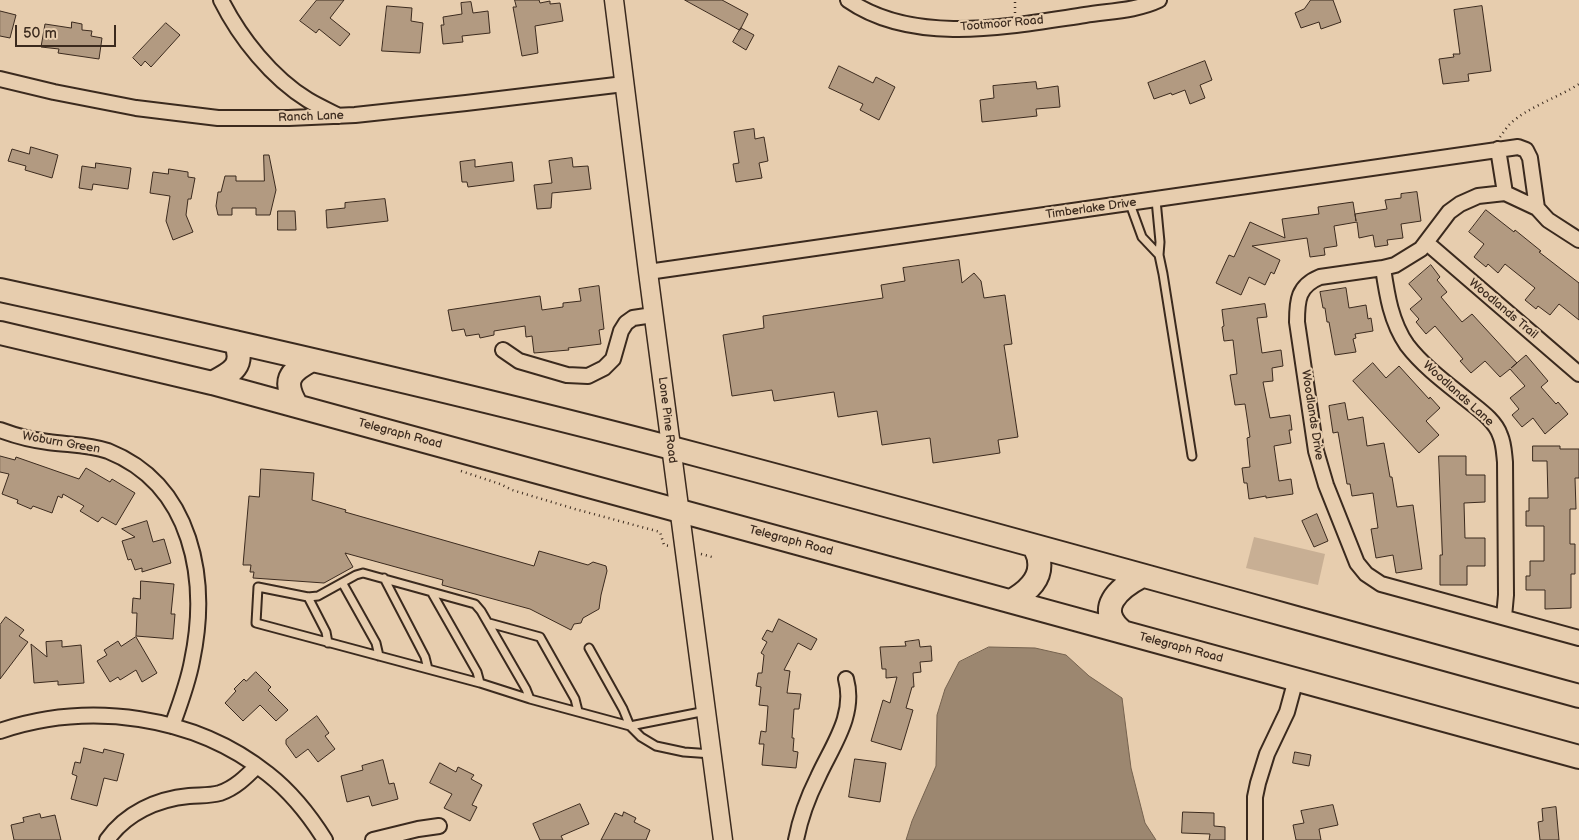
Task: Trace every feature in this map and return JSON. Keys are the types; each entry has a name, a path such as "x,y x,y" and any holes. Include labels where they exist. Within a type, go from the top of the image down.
{"highway":[{"path":"0,290 312,360 671,448 1579,696"},
{"name":"Telegraph Road","path":"0,332 212,383 1579,757"},
{"path":"212,383 230,372 238,363 239,350 234,342"},
{"path":"296,406 289,393 289,379 294,371 312,360"},
{"path":"1011,601 1026,592 1038,575 1040,562 1034,546"},
{"path":"1123,632 1116,627 1112,620 1111,602 1120,590 1142,576"}],"street":[{"path":"221,0 231,20 252,50 308,100 339,116"},
{"name":"Lone Pine Road","path":"614,0 653,315 723,840"},
{"name":"Tootmoor Road","path":"848,0 869,11 903,23 945,29 983,28 1067,18 1133,8 1159,0"},
{"name":"Ranch Lane","path":"0,79 136,108 218,118 339,116 466,104 624,84"},
{"name":"Timberlake Drive","path":"648,272 1518,147 1526,150 1530,158 1537,208"},
{"path":"1498,149 1505,193 1537,208 1548,220 1579,240"},
{"name":"Woodlands Drive","path":"1505,193 1478,196 1460,204 1450,212 1426,243 1404,260 1383,268 1320,277 1312,280 1304,287 1299,295 1297,322 1316,451 1326,485 1354,556 1366,574 1381,584 1579,638"},
{"name":"Woodlands Trail","path":"1426,243 1579,374"},
{"name":"Woodlands Lane","path":"1383,268 1393,315 1399,332 1407,345 1425,365 1483,413 1500,434 1505,462 1506,595 1504,617"},
{"path":"503,350 519,361 567,375 588,376 604,368 613,359 621,331 626,323 632,318 653,315"},
{"name":"Woburn Green","path":"0,430 32,440 91,446 114,454 142,470 157,484 177,510 185,525 194,561 197,585 197,611 192,660 172,726"},
{"path":"796,840 813,788 844,724 850,704 850,691 846,679"},
{"path":"1255,840 1255,797 1258,783 1267,754 1287,712 1296,679"},
{"path":"0,731 32,722 83,716 128,717 195,733 242,756 279,784 295,800 325,840"},
{"path":"107,840 130,816 142,809 170,798 219,793 239,783 257,766"},
{"path":"373,840 439,826"}],"lane":[{"path":"1156,200 1160,242 1159,255 1192,456"},
{"path":"1130,204 1142,237 1159,255"},
{"path":"530,699 489,623 475,604 363,573 318,596 308,597 258,587 256,623 480,683 530,699 630,726 706,711"},
{"path":"384,578 425,657 428,669"},
{"path":"343,584 376,643 380,656"},
{"path":"432,593 477,672 480,683"},
{"path":"308,597 326,632 328,643"},
{"path":"489,623 540,637 575,699 578,712"},
{"path":"589,648 623,709 630,726 641,737 656,746 684,752 712,754"}],"path":[{"path":"1498,149 1497,141 1510,124 1523,114 1560,96 1579,84"},
{"path":"456,470 557,504 660,532 664,545 673,546"}],"shaded area":[{"path":"1254,537 1325,554 1318,585 1246,568"},
{"path":"989,647 1035,648 1066,655 1089,676 1122,698 1131,768 1145,823 1156,840 906,840 912,821 936,766 937,715 945,689 959,662"}],"building":[{"path":"317,0 344,0 330,18 350,34 340,46 319,29 316,33 300,21"},
{"path":"515,0 539,0 540,3 550,1 550,4 560,3 563,21 535,26 538,53 522,56 513,7 516,7"},
{"path":"685,0 722,0 748,14 740,30"},
{"path":"1311,0 1333,0 1341,22 1321,29 1319,22 1301,28 1295,13 1304,9"},
{"path":"471,2 473,13 488,11 490,33 462,36 463,42 443,44 441,25 444,25 443,17 462,14 461,3"},
{"path":"387,6 412,8 411,21 423,23 420,53 382,51"},
{"path":"1482,6 1491,71 1468,74 1469,81 1443,84 1439,59 1454,57 1453,54 1460,54 1454,10"},
{"path":"0,11 16,15 10,38 0,36"},
{"path":"72,22 82,24 82,30 92,31 91,36 102,38 99,59 58,53 59,49 41,47 45,24 71,28"},
{"path":"166,23 180,35 151,67 145,61 141,66 133,58"},
{"path":"741,28 754,35 746,50 733,42"},
{"path":"1205,61 1212,80 1200,85 1205,98 1190,104 1185,90 1154,99 1148,83"},
{"path":"839,66 873,83 876,77 895,87 879,120 860,110 863,104 829,88"},
{"path":"1036,82 1037,89 1058,86 1060,107 1036,109 1037,116 982,122 980,100 994,98 993,86"},
{"path":"754,129 755,139 764,137 768,161 759,163 762,178 736,182 733,164 739,163 734,132"},
{"path":"31,147 58,155 52,178 25,170 26,166 8,161 12,149 29,154"},
{"path":"264,155 269,155 276,190 270,215 256,215 256,208 232,208 232,215 218,215 216,206 218,192 221,192 225,176 236,176 236,181 264,181"},
{"path":"572,158 573,167 588,166 591,189 552,193 551,208 537,209 534,185 552,183 549,161"},
{"path":"475,160 475,167 512,162 514,181 468,187 467,182 462,182 460,162"},
{"path":"96,163 131,168 128,189 93,184 92,190 79,188 82,166 95,168"},
{"path":"169,169 188,172 188,177 195,178 191,199 188,199 186,215 193,232 173,240 166,221 170,196 150,193 153,172 168,174"},
{"path":"1417,192 1421,221 1401,224 1403,238 1387,240 1388,245 1375,247 1373,235 1359,238 1357,222 1334,226 1337,246 1324,248 1325,255 1310,257 1307,238 1252,246 1280,260 1274,274 1271,272 1265,285 1249,277 1241,295 1216,283 1229,255 1234,257 1250,222 1285,238 1282,219 1319,214 1318,207 1353,202 1356,221 1355,214 1387,209 1385,200 1401,198 1401,194"},
{"path":"385,199 388,221 327,228 326,210 345,208 345,203"},
{"path":"1486,210 1514,232 1515,230 1541,251 1539,252 1579,283 1579,320 1559,304 1550,315 1538,306 1536,309 1525,300 1535,288 1505,264 1498,273 1488,264 1486,267 1474,257 1484,244 1469,232"},
{"path":"278,211 295,211 296,230 278,230"},
{"path":"959,260 962,283 974,273 981,281 984,298 1005,295 1012,344 1004,345 1018,437 998,440 1000,453 933,463 930,438 882,445 877,411 838,417 834,392 774,401 772,390 732,396 723,335 764,328 763,316 883,298 881,285 905,281 903,268"},
{"path":"1431,265 1440,277 1437,280 1447,292 1441,297 1462,322 1472,314 1517,363 1526,355 1548,381 1541,387 1568,414 1545,434 1533,418 1522,427 1512,415 1519,409 1510,398 1525,386 1510,369 1500,377 1485,361 1471,373 1460,361 1463,359 1435,326 1426,334 1416,322 1419,319 1410,309 1422,299 1409,284"},
{"path":"599,286 604,329 599,330 601,344 568,348 569,350 534,353 532,336 526,337 525,326 494,331 494,335 480,338 479,334 466,336 464,329 452,331 448,310 540,296 542,310 563,307 563,303 581,301 579,289"},
{"path":"1346,288 1349,308 1366,305 1368,319 1371,318 1373,331 1355,334 1356,338 1353,339 1356,352 1335,355 1329,322 1327,322 1320,292"},
{"path":"1265,304 1267,317 1257,318 1262,353 1281,350 1283,366 1272,368 1273,381 1263,382 1270,418 1290,415 1292,430 1289,430 1291,443 1274,446 1279,481 1291,479 1293,494 1249,499 1247,483 1244,483 1242,468 1250,467 1247,438 1250,437 1245,404 1235,405 1230,375 1237,374 1233,340 1224,341 1222,310"},
{"path":"1373,363 1386,378 1399,366 1429,399 1430,397 1440,408 1426,421 1439,435 1419,453 1353,381"},
{"path":"1345,403 1348,420 1363,417 1367,446 1384,443 1397,507 1413,505 1422,569 1396,573 1393,555 1376,558 1371,529 1378,528 1373,493 1352,496 1350,484 1347,484 1338,432 1333,433 1329,406"},
{"path":"1533,446 1560,446 1560,449 1579,449 1579,478 1575,478 1576,509 1570,509 1570,544 1575,544 1575,574 1571,574 1571,608 1545,609 1545,590 1526,590 1526,576 1530,576 1530,561 1544,561 1544,526 1526,526 1526,511 1529,511 1529,498 1548,498 1547,461 1533,461"},
{"path":"0,456 15,460 16,457 79,479 86,468 110,482 112,479 135,493 116,525 102,517 98,522 80,511 84,506 63,494 62,498 58,496 52,513 33,506 31,509 17,503 18,500 2,494 9,474 0,472"},
{"path":"1439,456 1466,456 1466,475 1485,475 1485,502 1464,503 1465,538 1485,538 1485,566 1467,566 1467,585 1440,585 1440,555 1442,555"},
{"path":"261,469 314,473 312,500 346,510 345,512 534,566 539,551 588,565 593,562 606,566 607,571 599,609 583,618 581,623 574,624 571,630 530,609 442,585 443,580 345,553 353,567 324,583 253,578 254,572 250,572 251,565 243,565 249,496 259,497"},
{"path":"1317,514 1328,541 1314,547 1302,521"},
{"path":"147,521 153,542 164,539 171,563 142,572 142,568 135,570 131,559 128,560 122,541 135,537 122,529"},
{"path":"141,581 174,584 171,614 175,614 173,639 136,636 137,613 132,613 133,598 140,599"},
{"path":"6,617 24,630 19,636 28,642 0,679 0,625"},
{"path":"779,619 817,639 811,650 798,643 784,670 790,671 787,693 801,694 799,709 794,709 792,738 794,738 793,751 798,752 796,768 762,765 764,744 759,744 761,731 766,732 768,706 759,705 761,687 756,686 758,673 762,673 764,655 761,653 767,642 762,639 767,630 772,632"},
{"path":"136,637 157,673 142,682 136,670 120,680 118,677 110,682 97,661 107,655 104,650 118,641 121,646"},
{"path":"919,640 920,647 931,646 932,661 920,662 921,672 913,673 914,687 912,687 906,708 913,710 901,750 871,741 883,700 890,703 897,677 886,678 886,669 882,669 880,647 906,646 905,642"},
{"path":"62,641 62,647 81,645 84,683 58,685 58,681 34,683 31,644 47,657 46,642"},
{"path":"256,672 271,687 268,690 288,710 276,721 260,705 243,721 225,703 236,691 234,689 244,679 246,681"},
{"path":"317,716 329,733 325,736 335,749 318,762 308,749 296,758 286,744 286,740"},
{"path":"84,748 103,753 104,749 124,754 117,781 104,778 97,806 71,799 77,776 72,774 75,762 80,763"},
{"path":"1295,752 1311,755 1309,766 1293,763"},
{"path":"855,759 886,763 880,802 849,797"},
{"path":"383,760 389,784 394,783 398,799 372,806 369,796 347,802 341,776 363,770 362,766"},
{"path":"440,763 456,772 458,767 474,775 471,779 482,785 472,805 477,807 470,821 444,808 452,794 430,783"},
{"path":"580,804 589,824 561,836 563,840 540,840 533,824"},
{"path":"1333,805 1338,825 1319,829 1321,840 1296,840 1293,825 1304,823 1301,811"},
{"path":"1556,807 1559,840 1540,840 1538,822 1543,821 1542,809"},
{"path":"624,812 636,818 634,822 650,830 646,840 601,840 615,813 622,816"},
{"path":"1183,812 1214,813 1214,826 1225,827 1225,840 1209,840 1210,834 1182,833"},
{"path":"40,814 41,818 55,815 61,840 14,840 11,825 24,822 23,818"}]}
